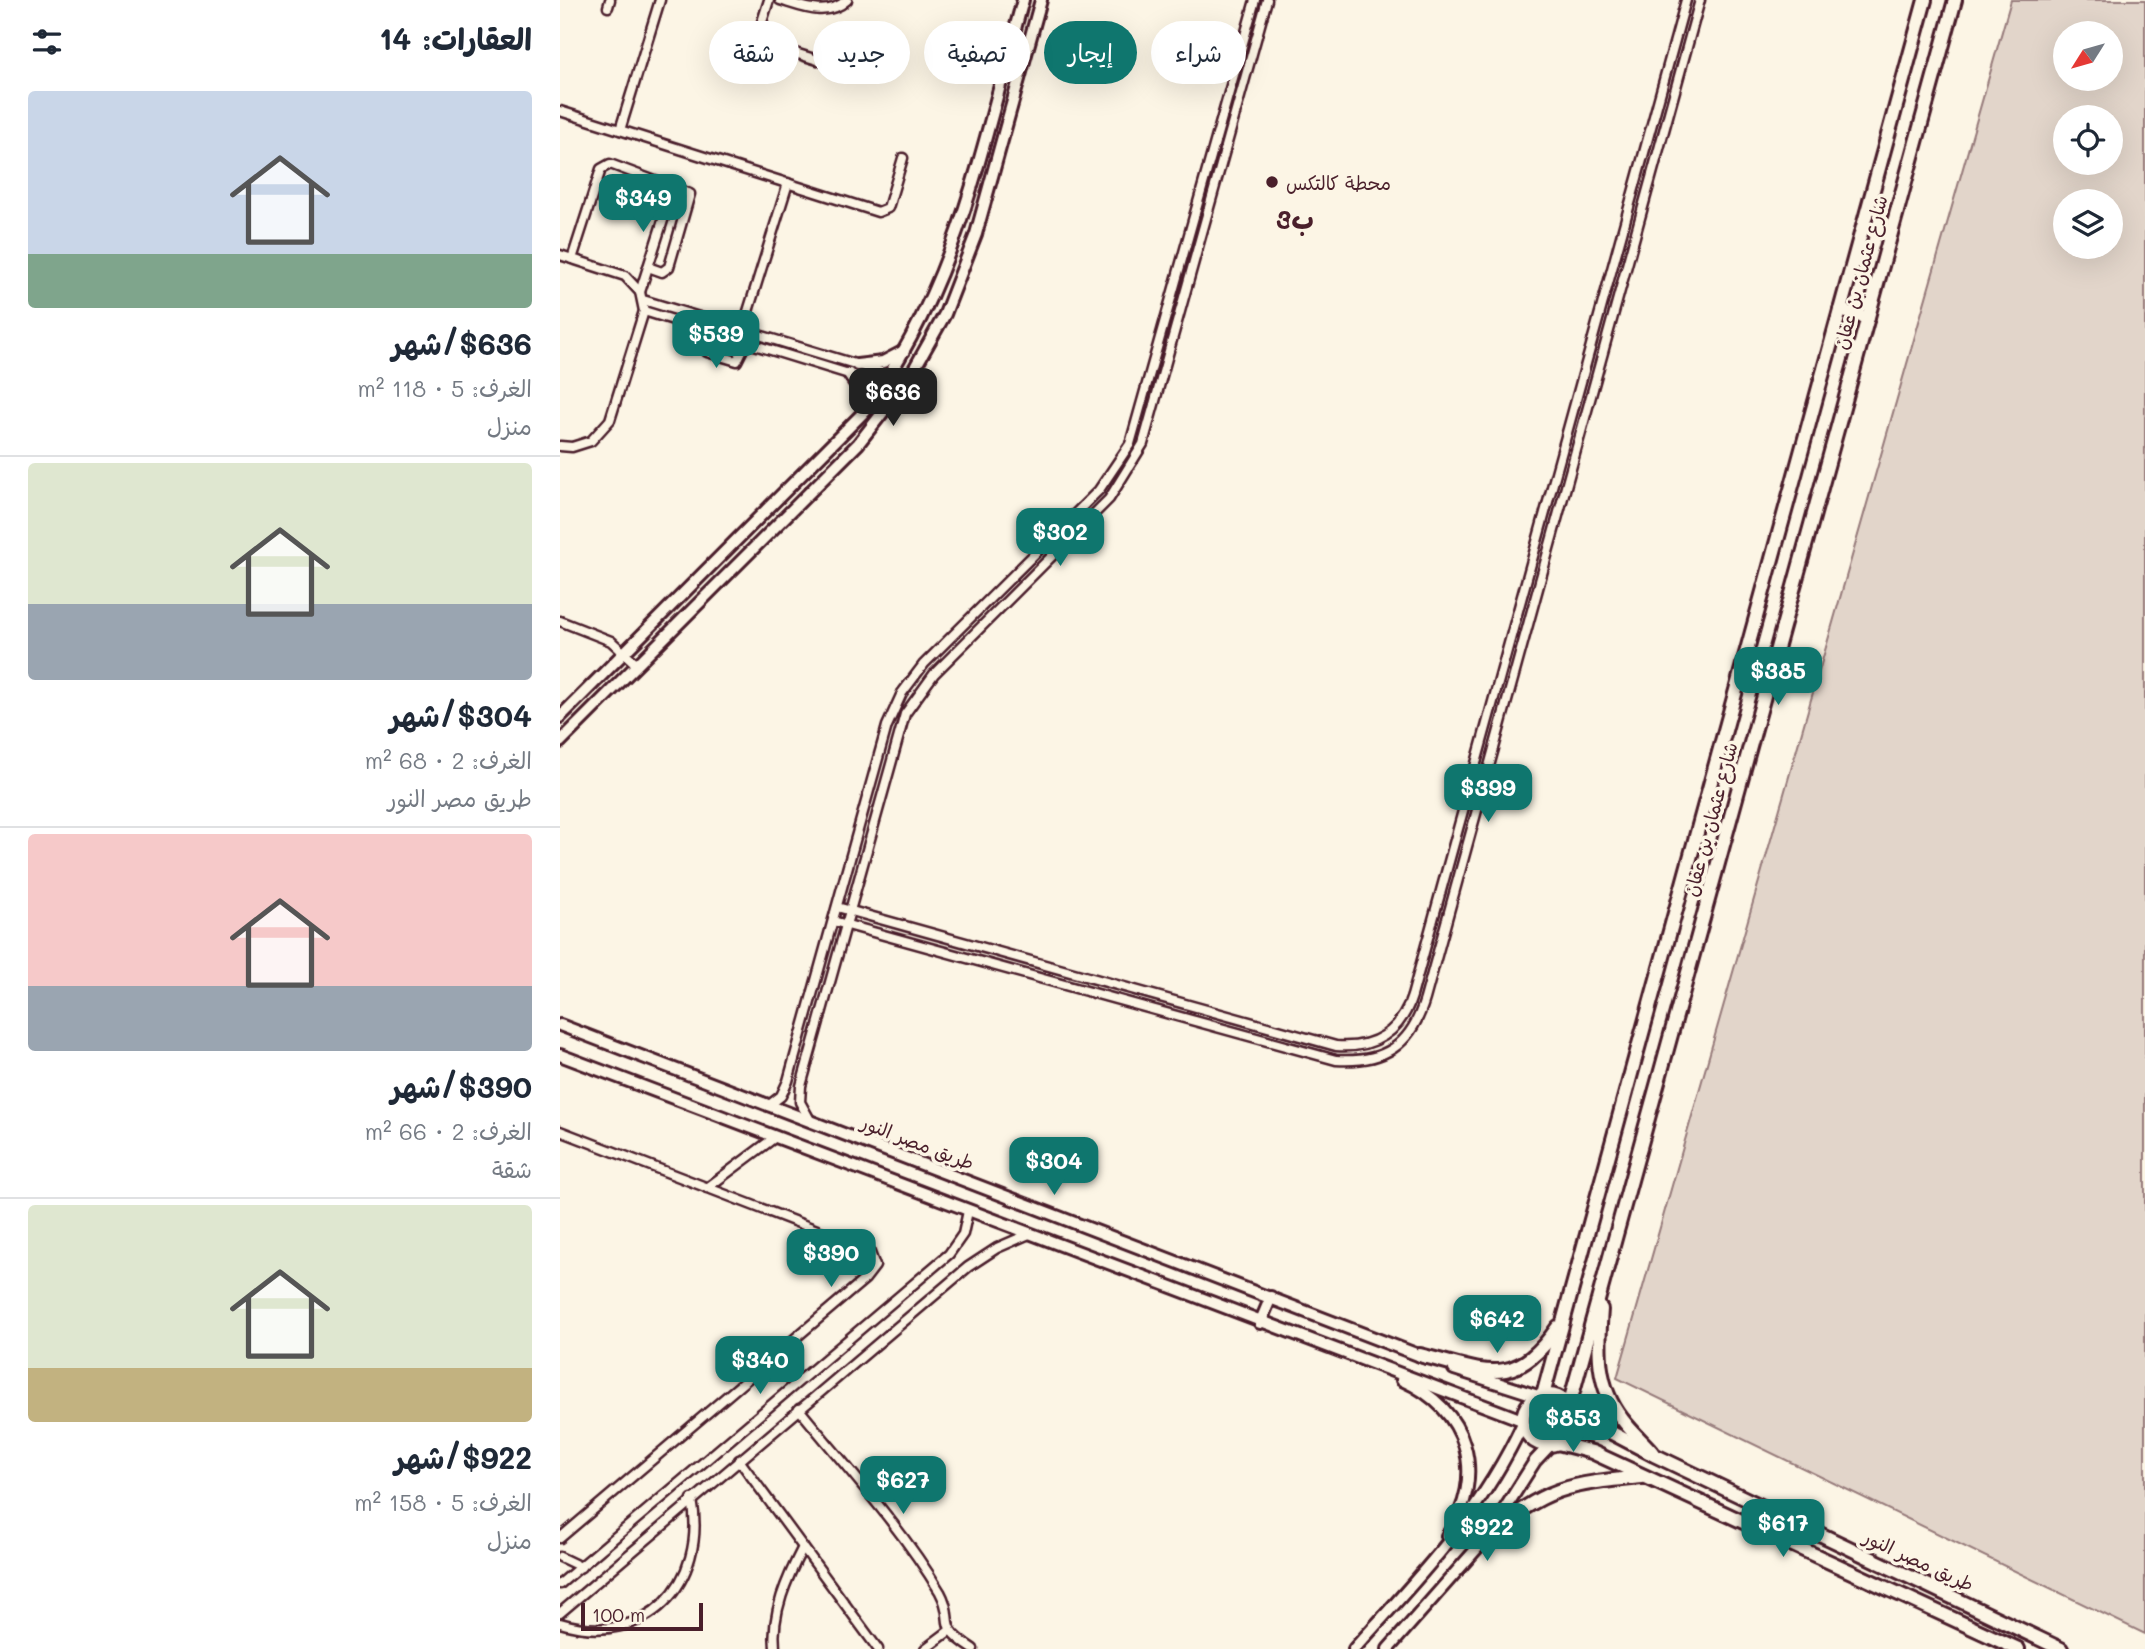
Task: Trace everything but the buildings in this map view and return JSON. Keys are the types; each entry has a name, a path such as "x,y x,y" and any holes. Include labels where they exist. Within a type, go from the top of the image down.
{"main road":[{"name":"شارع عثمان بن عفان","path":"1541,1395 1925,0"},
{"name":"شارع عثمان بن عفان","path":"1570,1409 1955,0"},
{"path":"1840,310 1868,318"},
{"path":"1604,1282 1598,1352 1601,1376 1610,1399 1623,1420 1654,1455"},
{"path":"1420,1355 1490,1372 1512,1369 1540,1352 1564,1319"},
{"path":"1541,1395 1558,1396 1570,1409 1569,1434 1554,1444 1529,1437 1522,1422 1528,1403 1541,1395"},
{"name":"طريق مصر النور","path":"1570,1409 1654,1455 2061,1649"},
{"name":"طريق مصر النور","path":"1554,1444 1592,1452 2018,1649"},
{"path":"1488,1537 1518,1511 1558,1489 1595,1480 1644,1477"}],"street":[{"path":"620,130 660,0"},
{"path":"762,21 769,0"},
{"path":"780,0 824,11 835,9 847,0"},
{"path":"562,711 863,413 891,375 932,299 958,229 1023,0"},
{"path":"560,742 858,444 908,380 945,314 976,234 1041,0"},
{"path":"768,1106 785,1089 887,726 902,693 924,664 1099,490 1130,444 1255,0"},
{"path":"811,1122 800,1102 802,1086 900,729 914,700 934,674 1109,499 1143,444 1267,0"},
{"path":"837,907 1336,1046 1370,1044 1398,1026 1412,996 1686,0"},
{"path":"833,921 1336,1060 1375,1058 1407,1037 1415,1027 1425,999 1700,0"},
{"path":"560,111 883,211 888,208 902,159"},
{"path":"572,259 604,165 674,186 690,194 686,215 667,270 662,272 648,267"},
{"path":"708,331 704,346 707,352 738,360 742,330 788,183"},
{"path":"560,446 572,447 591,441 610,420 644,311 642,296 648,267 674,186"},
{"path":"560,255 625,276 642,296 742,330 908,380"},
{"path":"644,311 901,390"},
{"path":"857,365 883,362 906,350"},
{"path":"849,374 861,392 863,413"},
{"path":"560,621 597,633 624,651 637,665"},
{"name":"طريق مصر النور","path":"560,1025 1474,1377 1541,1395"},
{"path":"560,1055 1260,1323 1379,1364 1522,1422 1490,1488 1435,1560 1354,1649"},
{"path":"560,1131 869,1250 875,1266 866,1279 560,1538"},
{"path":"707,1188 774,1138"},
{"path":"562,1580 581,1567 949,1254 963,1234 968,1211"},
{"path":"560,1613 968,1267 997,1248 1029,1234"},
{"path":"1260,1323 1272,1297"},
{"path":"1379,1364 1437,1401 1462,1436 1468,1457 1466,1500 1435,1560"},
{"path":"799,1409 904,1540 941,1594 949,1631 972,1649"},
{"path":"1388,1649 1488,1537 1535,1461 1554,1444"},
{"path":"739,1460 878,1649"},
{"path":"560,1623 597,1630 621,1628 662,1606 678,1589 692,1557 697,1522 692,1499"},
{"path":"775,1649 777,1609 787,1577 803,1547"},
{"path":"560,1557 581,1567"},
{"path":"925,1649 949,1631"}],"shaded area":[{"path":"2011,0 2145,0 2145,1634 1617,1378"}],"place":[{"name":"محطة كالتكس","path":"1272,182"}],"district":[{"name":"ب3","path":"1295,219"}]}
